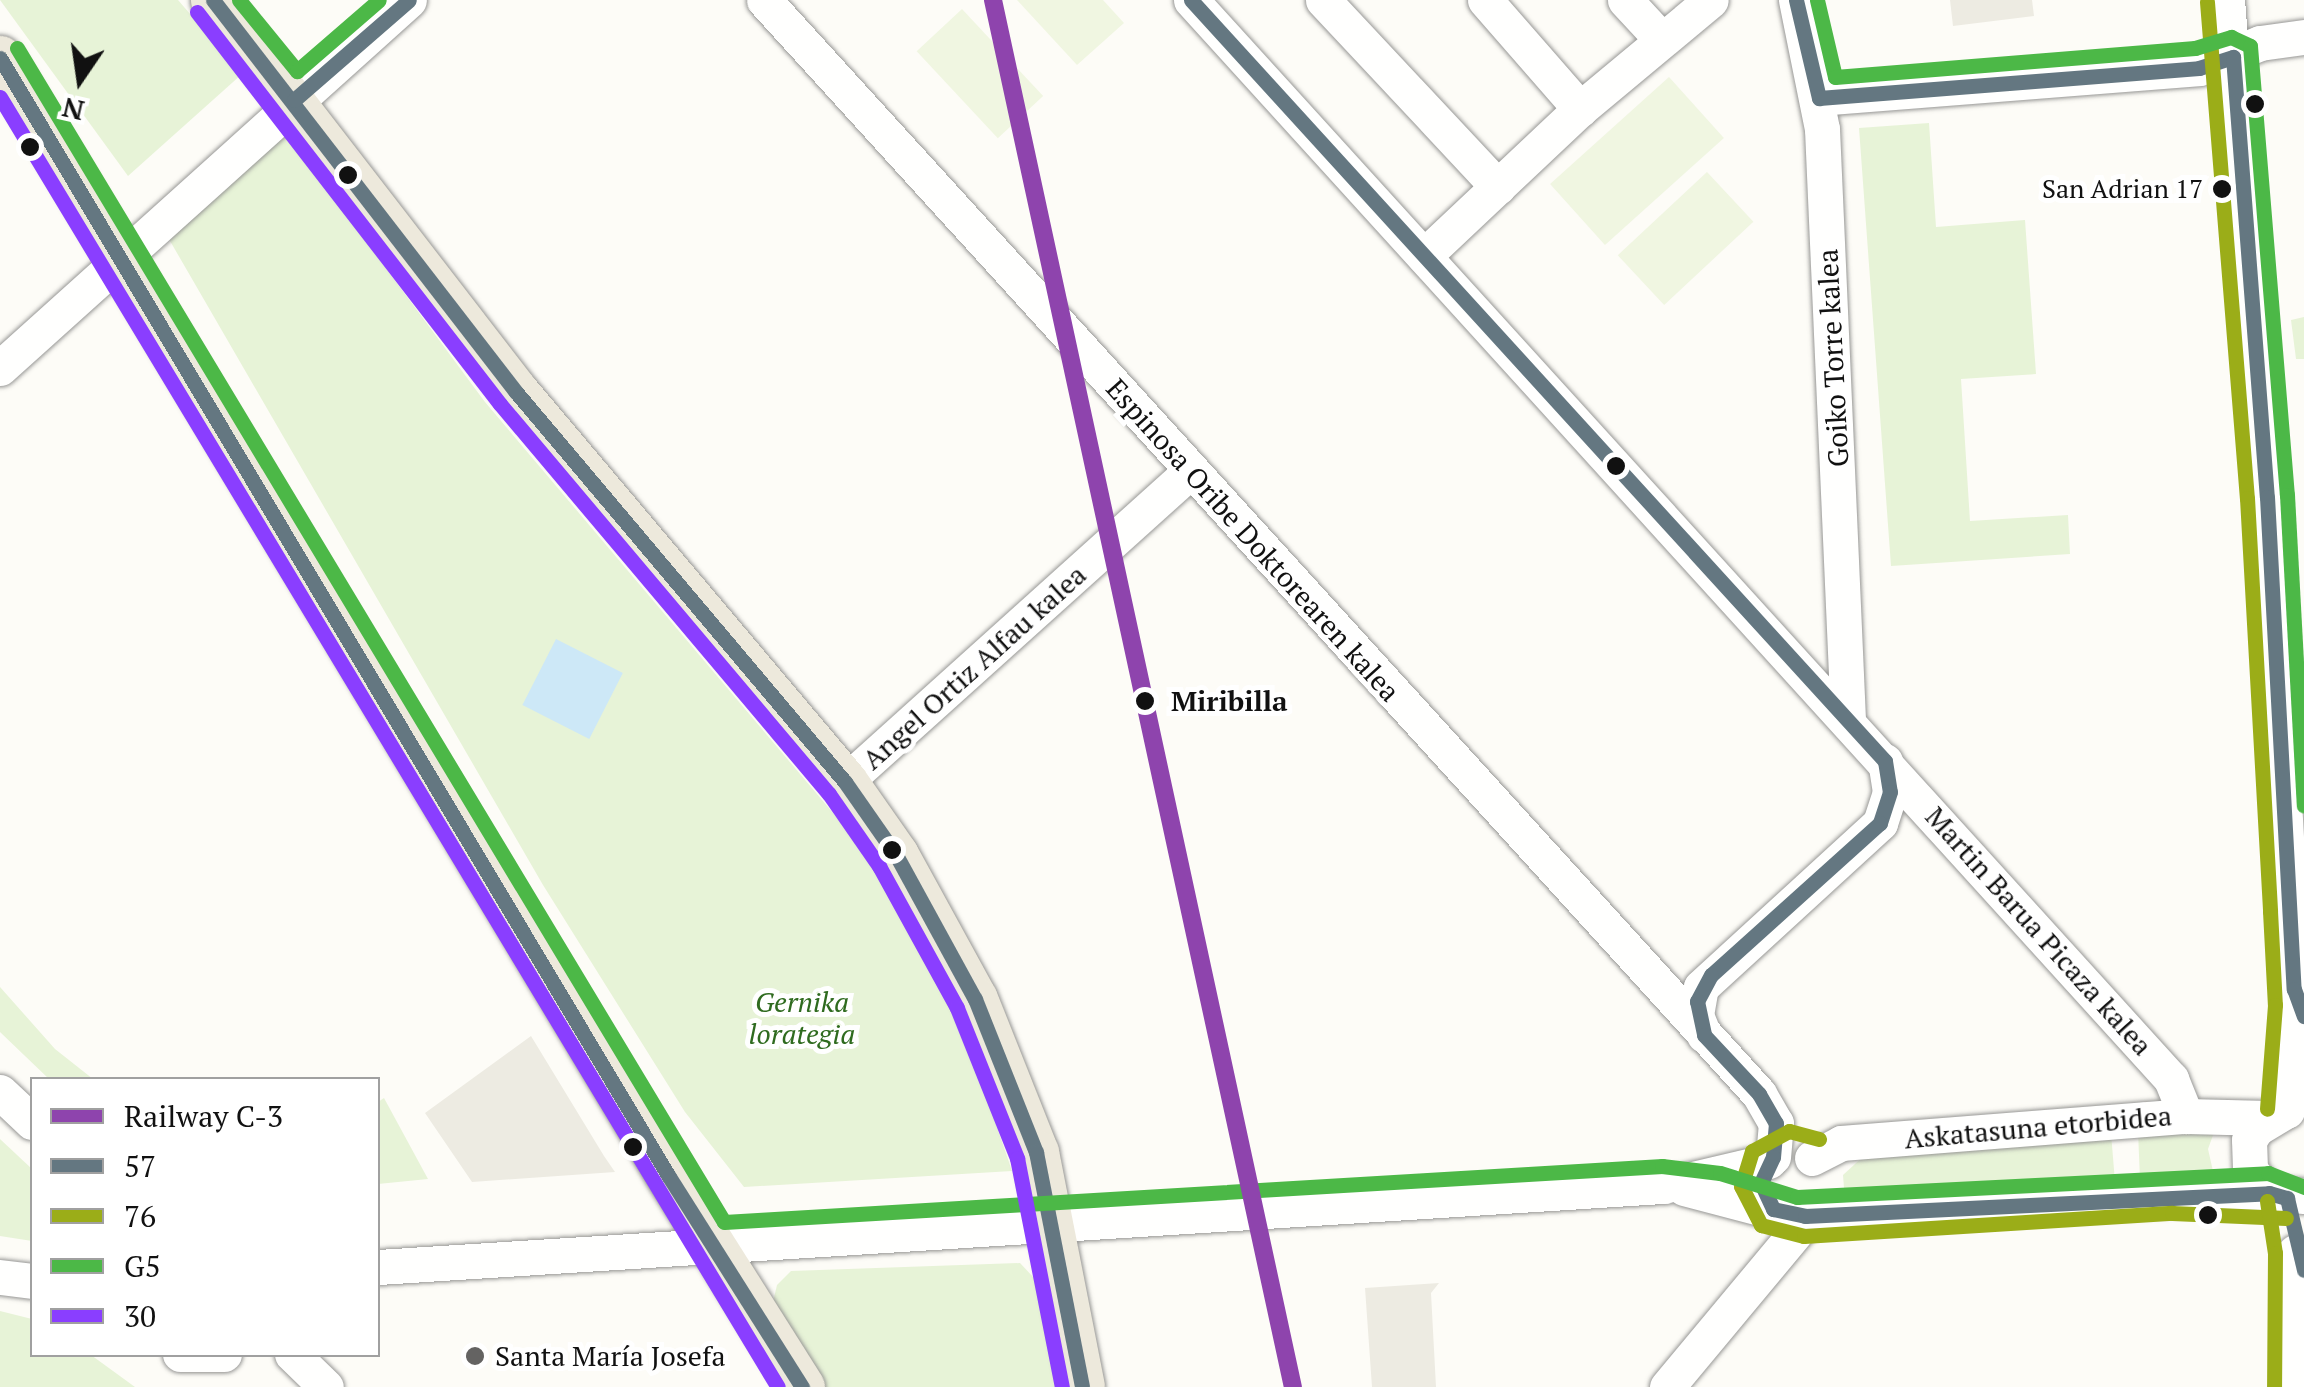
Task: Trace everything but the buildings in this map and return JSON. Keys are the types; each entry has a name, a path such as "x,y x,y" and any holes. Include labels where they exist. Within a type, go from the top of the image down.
{"main road":[{"path":"213,0 516,392 846,782 922,896 975,999 1036,1152 1054,1222 1082,1387"},
{"path":"0,58 802,1387"}],"street":[{"path":"0,368 409,0"},
{"name":"Espinosa Oribe Doktorearen kalea","path":"764,0 1767,1105 1776,1123 1771,1159"},
{"name":"Martin Barua Picaza kalea","path":"1191,0 1398,227 1436,244 1848,719 2172,1080 2186,1116"},
{"path":"1322,0 1498,186"},
{"path":"1484,0 1580,109"},
{"path":"1625,0 1662,40"},
{"path":"1436,244 1580,109 1711,0"},
{"name":"Goiko Torre kalea","path":"1796,0 1820,98 1848,719"},
{"path":"2227,0 2267,497 2300,1010 2293,1113 2256,1128 2247,1155 2250,1170 2287,1196 2300,1261 2294,1387"},
{"path":"1820,98 2199,68 2260,43 2304,37"},
{"name":"Angel Ortiz Alfau kalea","path":"846,782 1191,470"},
{"path":"1704,1035 1697,1001 1710,975 1880,823 1890,792 1885,761"},
{"path":"1880,823 1950,832"},
{"path":"1650,975 1676,986 1710,975"},
{"path":"0,1092 30,1120"},
{"name":"Askatasuna etorbidea","path":"1812,1158 1841,1143 2186,1116 2293,1113"},
{"path":"380,1267 714,1242 1663,1186 1792,1151 1812,1158 1827,1186 1794,1212 1754,1276 1666,1387"},
{"path":"1771,1159 1761,1182 1794,1212"},
{"path":"1663,1186 1794,1212 2287,1196"},
{"path":"0,1277 30,1280"},
{"path":"295,1357 326,1387"}],"green space":[{"path":"0,0 178,0 242,74 128,176"},
{"path":"1017,0 1103,0 1124,23 1077,65"},
{"path":"962,9 1043,96 998,138 917,51"},
{"path":"1669,77 1724,138 1605,245 1550,184"},
{"path":"1929,123 1936,227 2025,220 2036,374 1961,379 1970,521 2068,515 2070,554 1891,566 1859,128"},
{"name":"Gernika lorategia","path":"287,135 485,402 844,826 935,947 1012,1171 744,1187 685,1112 543,885 166,234"},
{"path":"1707,172 1753,222 1664,305 1618,255"},
{"path":"2304,317 2304,359 2296,359 2291,320"},
{"path":"0,987 55,1049 90,1077 47,1077 0,1032"},
{"path":"384,1098 428,1179 380,1184 380,1101"},
{"path":"2216,1127 2208,1149 2215,1180 2140,1179 2138,1132"},
{"path":"2111,1133 2115,1182 1855,1199 1844,1188 1843,1175 1868,1152"},
{"path":"0,1139 30,1167 30,1241 0,1236"},
{"path":"1020,1263 1035,1279 1059,1387 820,1387 772,1306 777,1285 791,1271"},
{"path":"0,1311 30,1318 30,1357 94,1357 135,1387 0,1387"}],"shaded area":[{"path":"1950,0 2032,0 2034,16 1953,26"},
{"path":"531,1036 615,1172 472,1182 425,1113"},
{"path":"1439,1283 1431,1293 1436,1387 1372,1387 1365,1288"}],"water":[{"path":"556,639 623,673 589,739 522,705"}],"rail line":[{"name":"C-3","path":"993,0 1293,1387"}],"transit line":[{"name":"57","path":"213,0 516,392 845,782 896,855 975,999 1036,1152 1082,1387"},
{"name":"G5","path":"239,0 297,71 379,0"},
{"name":"57","path":"294,100 409,0"},
{"name":"57","path":"1191,0 1885,761 1890,792 1880,823 1711,975 1697,1001 1704,1035 1759,1094 1776,1123 1773,1157 1761,1183 1773,1209 1805,1216 2269,1193 2287,1198 2304,1270"},
{"name":"57","path":"1796,0 1819,98 2199,68 2233,57 2267,497 2294,989 2304,1016"},
{"name":"G5","path":"1817,0 1835,77 2195,48 2231,37 2250,46 2287,495 2304,806"},
{"name":"76","path":"2207,2 2247,498 2270,911 2275,1005 2267,1109"},
{"name":"30","path":"197,12 500,404 829,794 879,866 957,1008 1017,1158 1062,1387"},
{"name":"G5","path":"17,48 724,1222 1662,1166 1720,1173 1797,1197 2268,1173 2304,1187"},
{"name":"57","path":"0,58 668,1175 802,1387"},
{"name":"30","path":"0,97 778,1387"},
{"name":"76","path":"1819,1139 1789,1131 1752,1151 1741,1186 1761,1225 1804,1236 2172,1213 2286,1218"},
{"name":"76","path":"2267,1201 2275,1253 2274,1387"}],"place":[{"name":"San Adrian 17","path":"2222,189"},
{"name":"Miribilla","path":"1145,701"},
{"name":"Santa María Josefa","path":"475,1356"}]}
